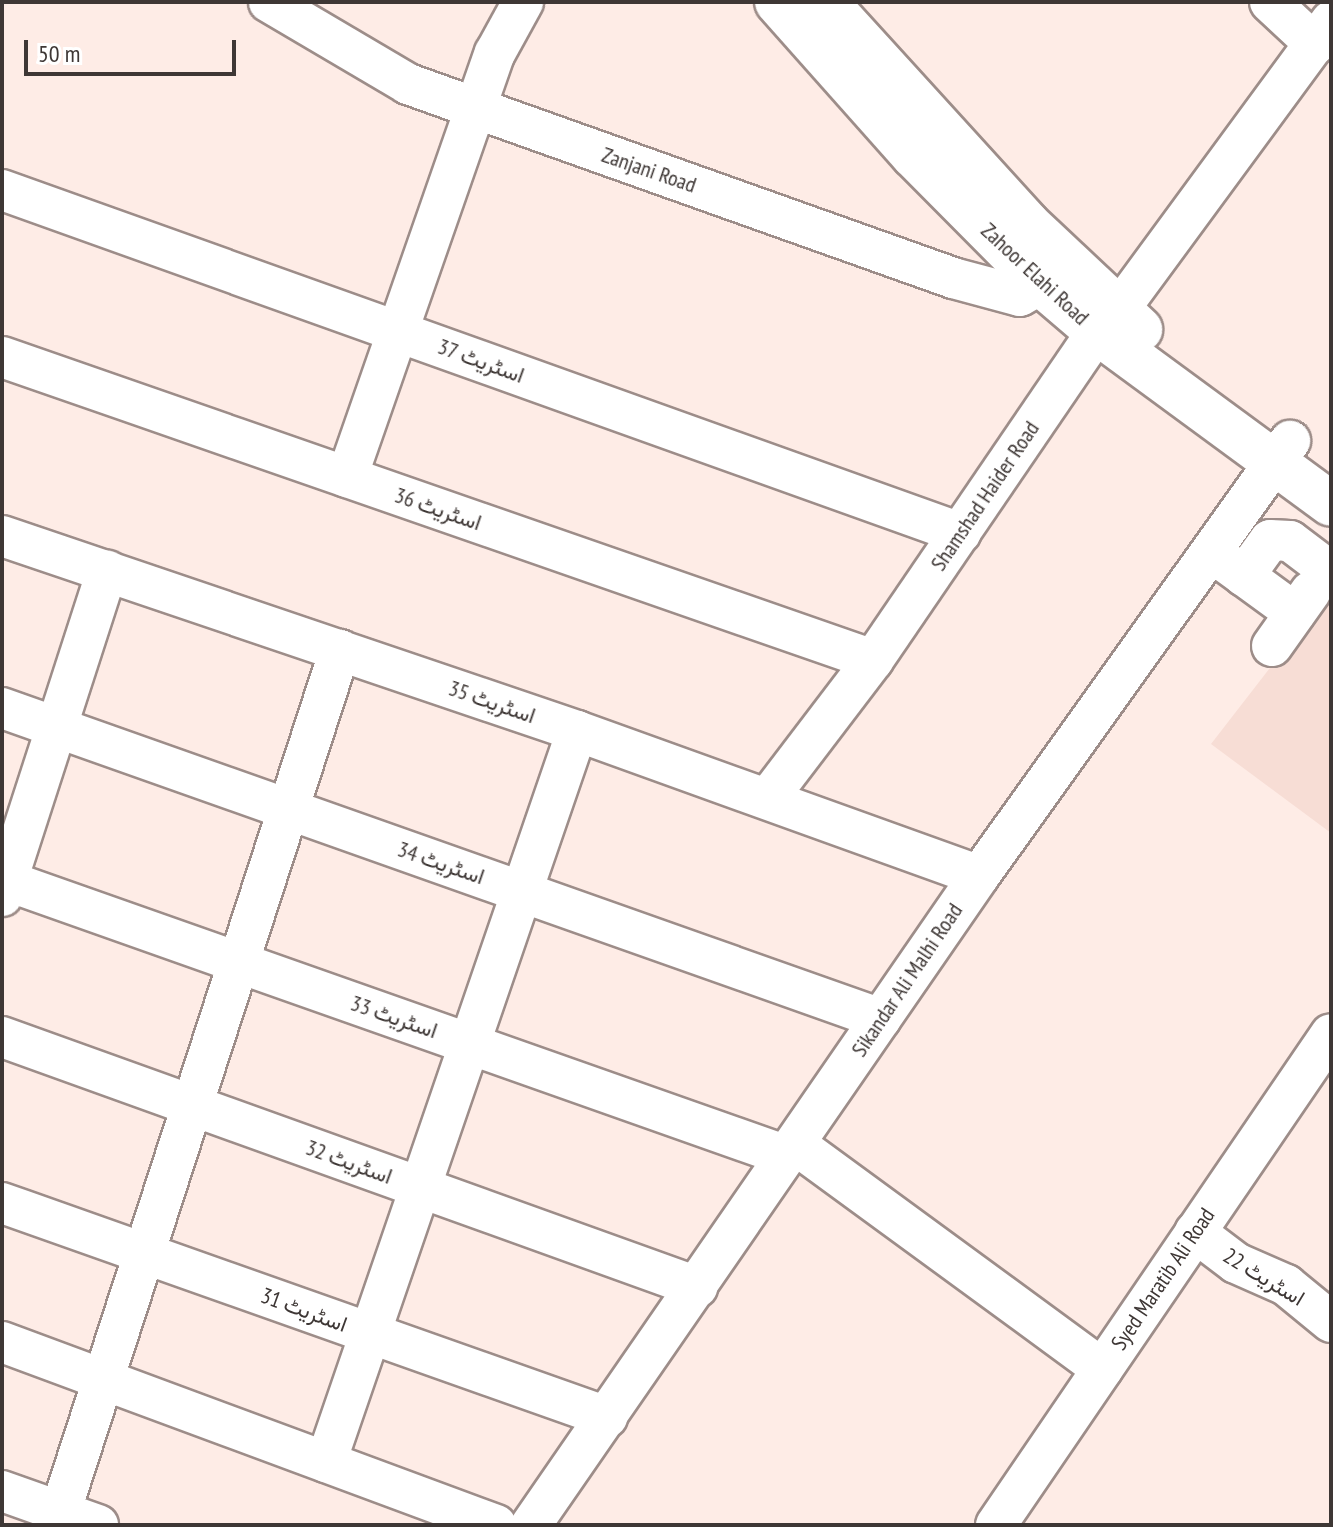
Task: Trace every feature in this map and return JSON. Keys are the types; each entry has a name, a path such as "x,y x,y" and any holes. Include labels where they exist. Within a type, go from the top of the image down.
{"main road":[{"name":"Zahoor Elahi Road","path":"777,2 913,155 1041,284 1108,321 1282,452 1331,504"},
{"name":"Zahoor Elahi Road","path":"826,2 1028,224 1108,321"},
{"name":"Zahoor Elahi Road","path":"1282,452 1331,470"}],"street":[{"name":"Zanjani Road","path":"269,2 370,67 478,109 995,291 1020,296 1041,284"},
{"path":"347,477 401,332 495,53 523,2"},
{"path":"1270,2 1323,32"},
{"name":"Shamshad Haider Road","path":"768,798 873,660 1108,321 1323,32"},
{"name":"اسٹریٹ 37","path":"2,190 960,533"},
{"name":"اسٹریٹ 36","path":"2,357 873,660"},
{"name":"Sikandar Ali Malhi Road","path":"531,1525 979,876 1282,452"},
{"name":"اسٹریٹ 35","path":"2,536 577,731 979,876"},
{"path":"1244,576 1270,540 1290,541 1329,566 1272,646"},
{"path":"1211,551 1295,613"},
{"path":"4,885 107,571"},
{"path":"58,1518 291,810 340,650"},
{"name":"اسٹریٹ 34","path":"2,708 881,1019"},
{"path":"326,1462 577,731"},
{"name":"اسٹریٹ 33","path":"4,885 791,1150 1102,1369"},
{"name":"Syed Maratib Ali Road","path":"996,1525 1331,1034"},
{"name":"اسٹریٹ 32","path":"2,1037 697,1287"},
{"name":"اسٹریٹ 31","path":"2,1203 607,1417"},
{"name":"اسٹریٹ 22","path":"1195,1232 1236,1263 1286,1285 1331,1322"},
{"path":"2,1342 496,1525"},
{"path":"2,1491 58,1518 98,1525"}],"shaded area":[{"path":"1331,589 1331,833 1211,744"}]}
